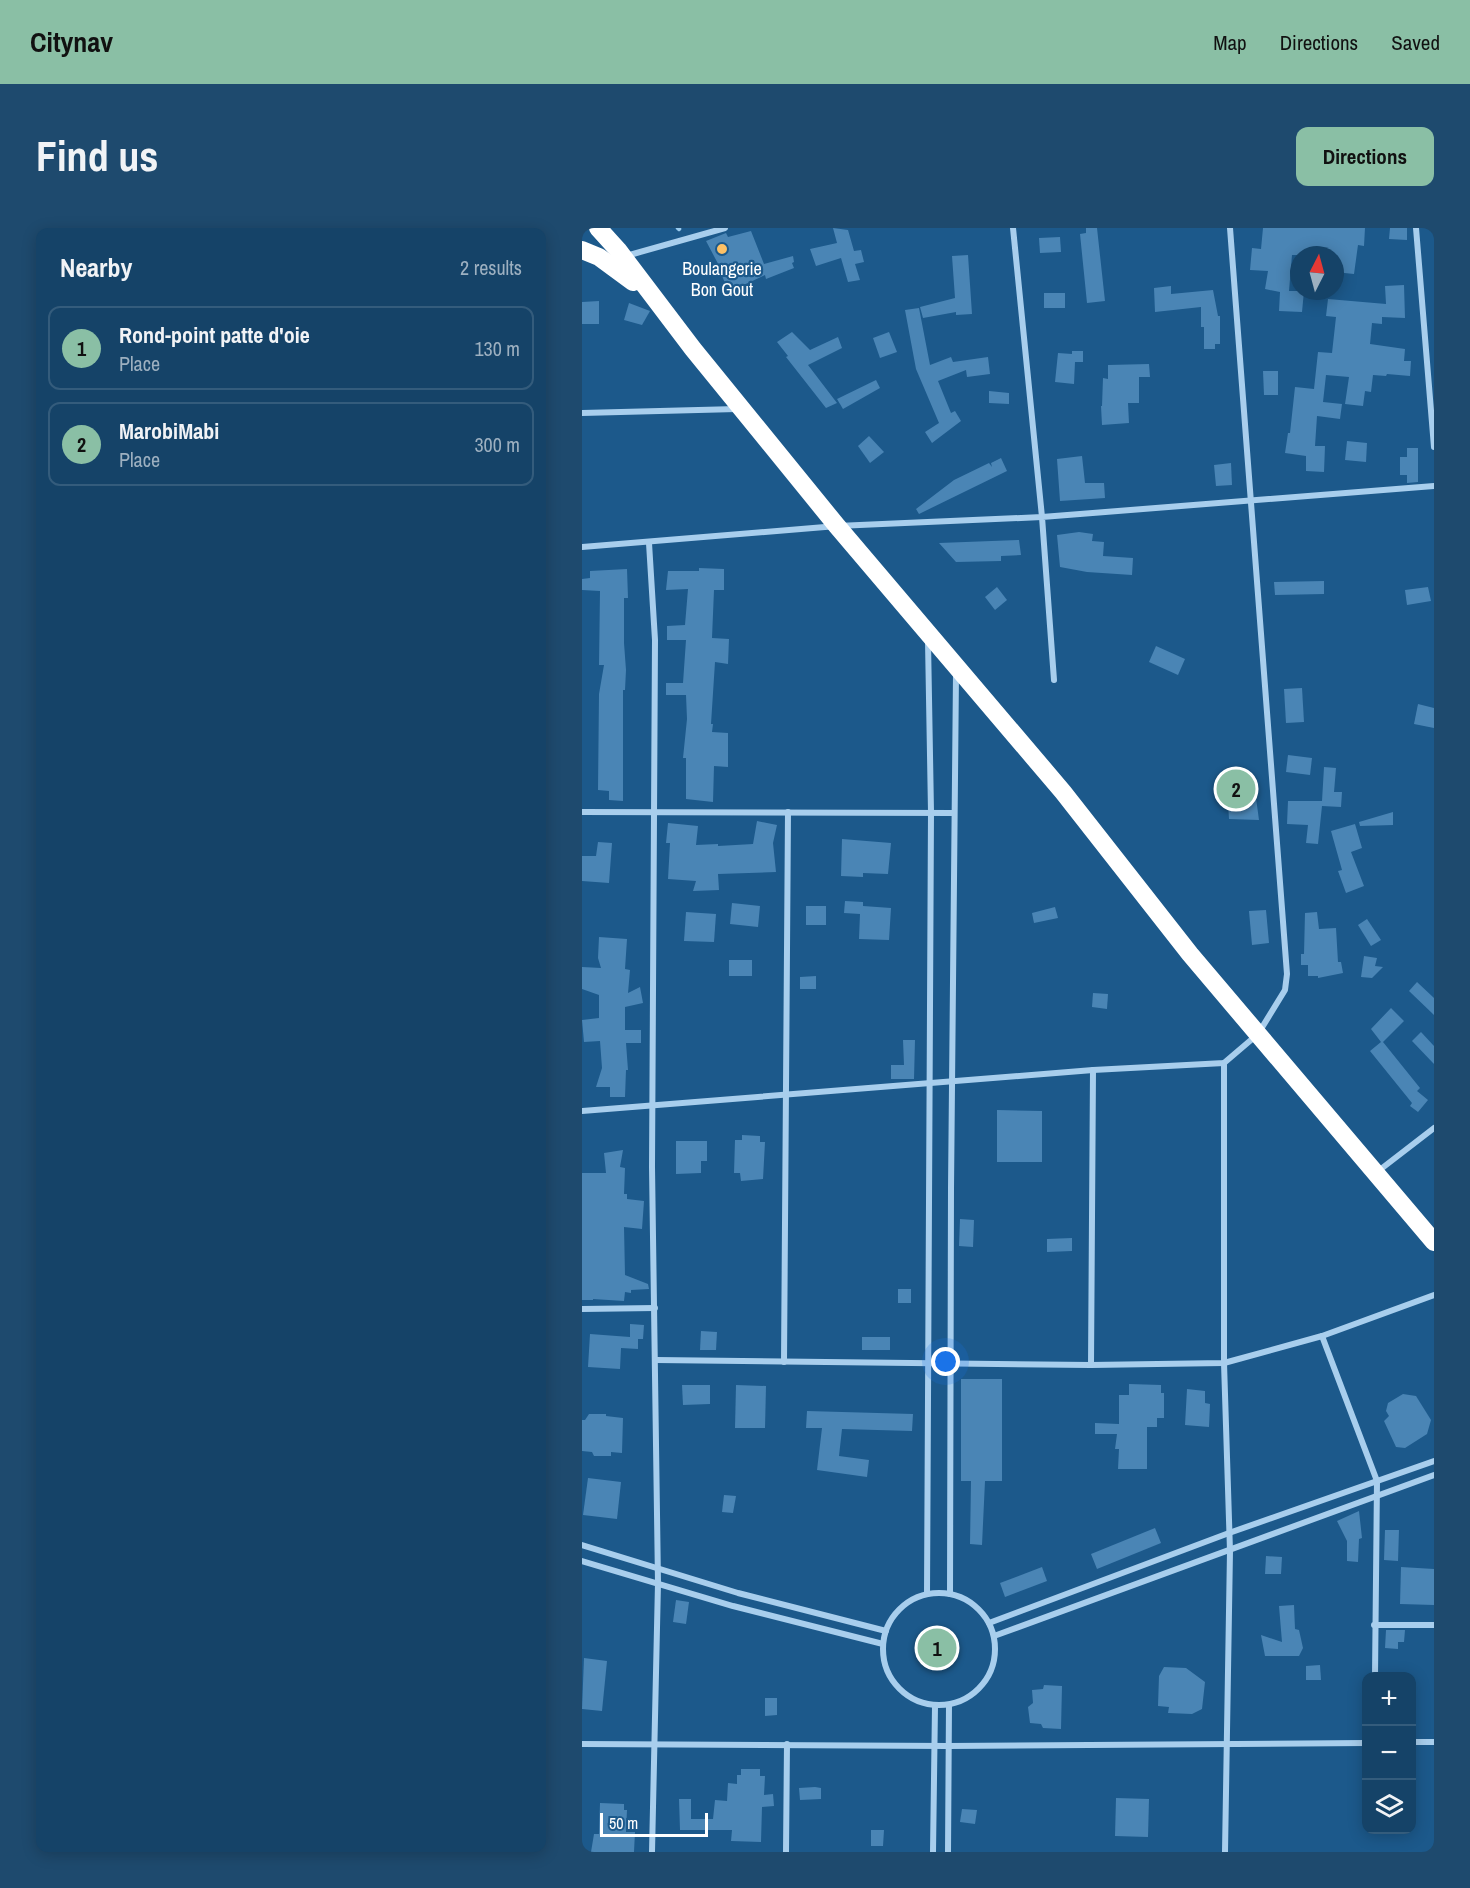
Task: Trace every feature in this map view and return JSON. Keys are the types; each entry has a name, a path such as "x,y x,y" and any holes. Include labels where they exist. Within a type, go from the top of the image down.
{"highway":[{"path":"598,230 623,257 741,409 837,526 1063,792 1190,954 1434,1242"},
{"path":"582,250 599,257 650,294"}],"street":[{"path":"623,257 725,228"},
{"path":"1013,228 1042,517 1054,680"},
{"path":"582,1111 1093,1070 1224,1063 1258,1034 1285,990 1287,974 1230,228"},
{"path":"1416,228 1434,447"},
{"path":"582,413 741,409"},
{"path":"582,547 837,526 1042,517 1434,486"},
{"path":"649,543 655,640 652,1106 658,1569 652,1852"},
{"path":"927,1594 931,812 928,635"},
{"path":"950,1594 956,667"},
{"path":"582,812 954,813"},
{"path":"783,1362 788,812"},
{"path":"1224,1063 1224,1363 1230,1551 1225,1852"},
{"path":"1091,1365 1093,1070"},
{"path":"1375,1173 1434,1128"},
{"path":"656,1360 1091,1365 1224,1363 1322,1336 1434,1295"},
{"path":"582,1309 655,1308"},
{"path":"1322,1336 1377,1482 1375,1672"},
{"path":"989,1623 1229,1533 1434,1461"},
{"path":"994,1636 1434,1475"},
{"path":"582,1545 738,1593 886,1631"},
{"path":"582,1561 733,1606 882,1644"},
{"path":"927,1594 950,1594 973,1604 989,1623 994,1636 996,1654 991,1672 981,1688 966,1699 949,1705 934,1706 917,1702 902,1692 890,1678 884,1662 882,1644 892,1618 902,1607 927,1594"},
{"path":"1374,1625 1434,1625"},
{"path":"948,1852 949,1705"},
{"path":"933,1852 934,1706"},
{"path":"1416,1742 1434,1742"},
{"path":"582,1744 948,1746 1362,1743"},
{"path":"786,1852 787,1744"}],"building":[{"path":"833,228 848,230 854,251 861,250 864,262 855,264 860,280 848,282 841,258 816,266 810,249 837,243"},
{"path":"1086,228 1097,228 1105,301 1087,303 1080,234 1086,233"},
{"path":"1263,228 1365,228 1364,246 1358,245 1354,274 1344,273 1344,246 1290,246 1290,300 1303,300 1302,312 1279,311 1280,292 1265,289 1268,271 1250,270 1252,248 1261,249"},
{"path":"1390,228 1407,228 1407,240 1389,239"},
{"path":"751,231 764,264 793,256 794,268 766,279 765,275 729,292 722,276 724,275 706,241 726,233 728,237"},
{"path":"1060,237 1061,252 1040,253 1039,238"},
{"path":"968,255 972,314 956,315 956,312 923,318 920,307 955,298 952,256"},
{"path":"1404,285 1405,318 1382,317 1382,324 1372,323 1370,344 1405,349 1404,361 1411,361 1410,376 1373,375 1371,392 1365,391 1363,406 1345,404 1349,377 1326,375 1323,402 1342,404 1340,419 1317,416 1315,446 1325,446 1324,472 1306,471 1306,456 1285,453 1288,433 1290,433 1295,387 1314,389 1318,352 1332,353 1336,317 1326,316 1328,300 1386,304 1385,286"},
{"path":"1171,286 1171,294 1213,290 1218,316 1220,316 1220,344 1215,344 1215,349 1204,349 1201,307 1155,312 1154,288"},
{"path":"1044,293 1065,293 1065,308 1044,308"},
{"path":"599,301 599,324 582,324 582,302"},
{"path":"629,303 650,311 642,325 624,320"},
{"path":"919,308 930,365 951,357 953,362 988,357 990,374 967,377 966,370 938,381 951,413 955,411 961,421 932,443 925,432 939,423 916,369 905,310"},
{"path":"792,332 810,350 838,337 842,348 808,365 837,403 826,408 786,357 788,356 777,342"},
{"path":"889,332 897,352 880,358 873,338"},
{"path":"1072,351 1083,351 1083,362 1075,362 1074,384 1055,382 1058,353 1072,354"},
{"path":"1149,364 1150,377 1139,377 1139,403 1128,403 1129,423 1102,425 1103,378 1108,379 1108,365"},
{"path":"1263,371 1278,371 1278,395 1264,395"},
{"path":"876,380 880,388 843,409 837,399"},
{"path":"989,391 1009,393 1009,404 989,403"},
{"path":"869,436 884,452 870,463 858,446"},
{"path":"1347,441 1367,443 1366,462 1345,460"},
{"path":"1407,448 1418,448 1418,482 1407,483 1407,475 1400,475 1400,457 1407,457"},
{"path":"1082,456 1085,483 1104,483 1105,498 1060,501 1057,459"},
{"path":"1001,458 1007,471 919,514 916,509 954,480 989,463 992,467 991,463"},
{"path":"1231,463 1232,485 1216,486 1214,465"},
{"path":"1079,532 1093,534 1092,541 1104,542 1103,556 1133,558 1132,575 1087,572 1060,567 1057,535"},
{"path":"1019,540 1021,555 1001,556 1001,561 956,562 939,543"},
{"path":"699,568 724,569 724,590 714,590 712,638 729,639 728,664 715,662 711,724 713,724 712,732 728,733 728,767 714,766 713,802 686,799 686,758 683,758 687,719 686,695 666,695 666,683 683,683 686,640 667,640 667,626 685,625 688,589 666,590 668,571 699,571"},
{"path":"627,569 628,598 624,598 626,670 625,690 623,690 623,801 609,800 609,791 598,790 599,694 604,665 599,665 600,591 582,590 582,579 590,578 590,571"},
{"path":"1324,581 1324,594 1275,595 1274,582"},
{"path":"997,587 1007,600 995,610 985,597"},
{"path":"1428,587 1431,601 1407,605 1405,590"},
{"path":"1156,646 1185,659 1178,675 1149,662"},
{"path":"1302,688 1304,722 1286,723 1284,689"},
{"path":"1418,704 1434,708 1434,728 1414,724"},
{"path":"1288,755 1312,758 1310,775 1286,772"},
{"path":"1324,767 1336,768 1334,792 1342,792 1341,807 1322,806 1318,844 1306,843 1308,825 1287,824 1288,801 1322,801"},
{"path":"1253,776 1259,820 1229,819 1228,803 1217,801 1218,777"},
{"path":"1393,812 1393,825 1360,826 1359,822"},
{"path":"757,821 777,825 773,843 776,872 718,874 719,890 693,891 696,881 668,879 670,843 666,843 668,823 698,826 696,845 718,844 718,846 753,844"},
{"path":"1355,824 1362,848 1351,852 1364,886 1346,893 1338,871 1342,870 1331,831"},
{"path":"842,839 891,843 888,874 863,873 863,877 841,876"},
{"path":"598,842 612,843 609,883 582,881 582,856 596,856"},
{"path":"845,901 863,902 863,906 891,908 889,940 859,939 860,914 844,913"},
{"path":"732,903 760,906 758,927 730,924"},
{"path":"806,906 826,906 826,925 806,925"},
{"path":"1055,907 1058,918 1034,923 1032,913"},
{"path":"1266,910 1269,943 1252,945 1249,911"},
{"path":"686,912 716,914 714,942 684,941"},
{"path":"1317,912 1319,929 1336,928 1338,962 1341,962 1343,973 1318,978 1318,976 1308,976 1308,965 1301,965 1301,954 1304,954 1305,913"},
{"path":"1367,919 1381,940 1371,946 1358,925"},
{"path":"599,937 627,939 625,969 630,970 628,993 640,987 643,1003 625,1007 625,1030 641,1030 641,1043 626,1043 628,1070 626,1070 625,1097 610,1097 610,1087 596,1087 602,1068 600,1041 584,1042 582,1020 599,1018 599,995 582,989 582,967 601,968 598,958"},
{"path":"1364,956 1377,958 1375,966 1383,967 1372,978 1361,977"},
{"path":"729,960 752,960 752,976 729,976"},
{"path":"816,976 816,989 800,989 800,977"},
{"path":"1417,982 1434,998 1434,1015 1409,991"},
{"path":"1093,993 1108,994 1107,1009 1092,1007"},
{"path":"1391,1008 1404,1021 1383,1042 1420,1088 1417,1091 1428,1100 1418,1112 1410,1106 1412,1103 1370,1051 1381,1042 1371,1029"},
{"path":"1421,1032 1434,1046 1434,1064 1412,1041"},
{"path":"903,1040 915,1040 914,1079 891,1079 891,1065 904,1065"},
{"path":"997,1110 1042,1111 1042,1162 997,1162"},
{"path":"742,1135 760,1136 760,1142 765,1142 763,1179 741,1181 740,1173 734,1173 735,1140 742,1140"},
{"path":"676,1141 707,1141 707,1161 701,1161 701,1173 676,1174"},
{"path":"623,1150 620,1167 625,1168 624,1194 627,1194 627,1199 644,1201 642,1229 624,1227 625,1275 648,1284 649,1289 625,1292 624,1301 582,1300 582,1173 606,1173 604,1153"},
{"path":"960,1219 974,1220 973,1247 959,1246"},
{"path":"1072,1238 1072,1251 1047,1252 1047,1239"},
{"path":"898,1289 911,1289 911,1303 898,1303"},
{"path":"630,1324 644,1325 643,1339 638,1339 638,1349 621,1348 620,1369 588,1367 590,1334 630,1337"},
{"path":"701,1331 717,1332 716,1350 700,1350"},
{"path":"862,1337 890,1337 890,1350 862,1350"},
{"path":"961,1379 1002,1379 1002,1481 985,1481 982,1545 970,1544 971,1481 961,1481"},
{"path":"1129,1384 1161,1385 1161,1393 1164,1393 1164,1418 1157,1418 1157,1427 1147,1427 1147,1469 1118,1469 1119,1449 1115,1449 1117,1434 1095,1434 1095,1423 1119,1424 1119,1395 1129,1395"},
{"path":"682,1385 710,1385 710,1404 683,1405"},
{"path":"736,1385 766,1386 765,1428 735,1428"},
{"path":"1187,1389 1205,1391 1205,1403 1210,1404 1209,1427 1185,1425"},
{"path":"1403,1394 1416,1396 1431,1420 1427,1434 1405,1448 1396,1447 1384,1421 1389,1416 1386,1411 1388,1403"},
{"path":"807,1411 913,1414 912,1431 842,1429 839,1456 869,1460 867,1477 817,1470 822,1428 806,1428"},
{"path":"589,1414 606,1414 606,1416 623,1418 622,1453 611,1452 611,1456 594,1456 592,1452 582,1451 582,1420 585,1420"},
{"path":"588,1478 621,1482 617,1519 583,1515"},
{"path":"724,1495 736,1496 733,1513 722,1512"},
{"path":"1359,1511 1362,1538 1359,1539 1358,1562 1347,1561 1347,1541 1337,1521"},
{"path":"1155,1528 1161,1543 1097,1569 1091,1554"},
{"path":"1385,1530 1399,1530 1398,1561 1384,1560"},
{"path":"1266,1556 1282,1557 1281,1574 1265,1574"},
{"path":"1042,1567 1047,1581 1005,1597 1000,1583"},
{"path":"1401,1567 1434,1569 1434,1605 1400,1604"},
{"path":"676,1600 689,1602 686,1624 673,1622"},
{"path":"1294,1605 1295,1629 1299,1630 1303,1648 1299,1656 1265,1656 1261,1635 1282,1642 1279,1606"},
{"path":"1386,1630 1405,1630 1404,1642 1398,1642 1398,1649 1385,1648"},
{"path":"584,1658 607,1661 602,1711 582,1709"},
{"path":"1320,1665 1321,1680 1306,1680 1306,1666"},
{"path":"1164,1667 1186,1668 1205,1682 1202,1709 1192,1714 1168,1713 1169,1707 1158,1706 1159,1676"},
{"path":"1044,1685 1062,1686 1061,1729 1043,1728 1041,1724 1030,1723 1028,1707 1033,1703 1032,1690 1043,1689"},
{"path":"765,1698 777,1698 777,1715 765,1716"},
{"path":"741,1769 760,1769 760,1776 765,1776 764,1795 773,1794 774,1806 762,1807 761,1842 731,1841 732,1830 680,1830 679,1799 691,1799 691,1819 713,1819 715,1800 727,1801 728,1783 737,1784 737,1775 741,1775"},
{"path":"799,1788 821,1788 821,1799 800,1800"},
{"path":"1116,1798 1149,1799 1148,1837 1115,1836"},
{"path":"600,1803 624,1804 624,1810 627,1810 626,1832 635,1832 634,1852 591,1852 594,1834 599,1834"},
{"path":"962,1809 977,1810 975,1824 960,1822"},
{"path":"871,1830 884,1830 883,1846 871,1846"}],"place":[{"name":"Boulangerie Bon Gout","path":"722,249"},
{"name":"MarobiMabi","path":"1236,789"},
{"name":"Rond-point patte d'oie","path":"937,1648"}]}
